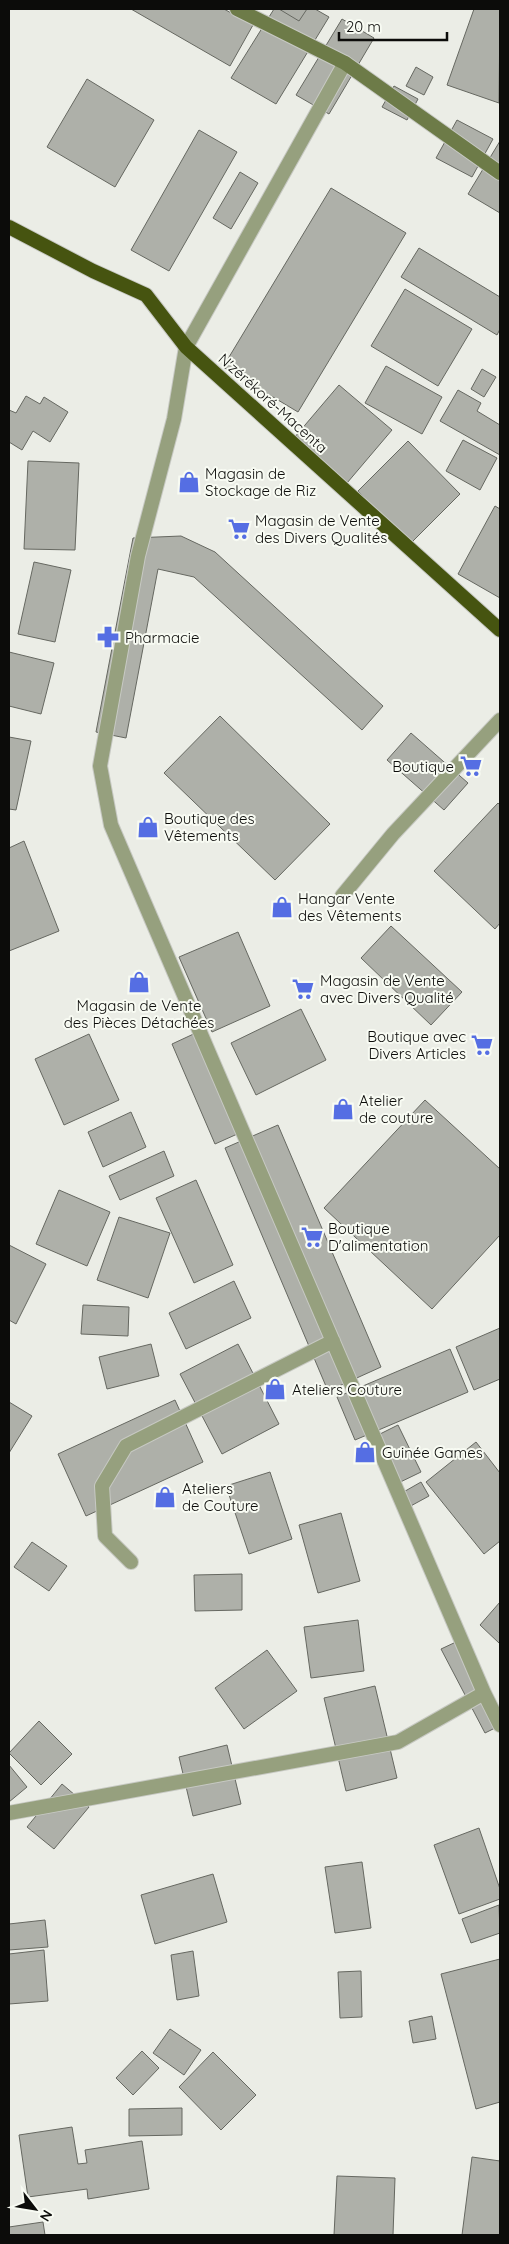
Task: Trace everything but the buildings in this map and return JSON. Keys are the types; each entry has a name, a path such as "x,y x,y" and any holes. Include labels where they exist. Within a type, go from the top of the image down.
{"highway":[{"name":"N'zérékoré-Macenta","path":"9,227 93,271 146,295 186,347 500,630"}],"main road":[{"path":"237,9 345,63 500,173"}],"street":[{"path":"345,63 186,347 174,419 138,556 100,766 112,825 484,1693 500,1725"},
{"path":"342,896 393,834 500,720"},
{"path":"131,1562 105,1536 102,1486 126,1446 333,1341"},
{"path":"9,1813 398,1742 484,1693"}],"place":[{"name":"Magasin de Stockage de Riz","path":"189,482"},
{"name":"Magasin de Vente des Divers Qualités","path":"239,529"},
{"name":"Pharmacie","path":"108,637"},
{"name":"Boutique","path":"471,766"},
{"name":"Boutique des Vêtements","path":"148,827"},
{"name":"Hangar Vente des Vêtements","path":"282,907"},
{"name":"Magasin de Vente des Pièces Détachées","path":"139,982"},
{"name":"Magasin de Vente avec Divers Qualité","path":"303,989"},
{"name":"Boutique avec Divers Articles","path":"482,1045"},
{"name":"Atelier de couture","path":"343,1109"},
{"name":"Boutique D'alimentation","path":"312,1237"},
{"name":"Ateliers Couture","path":"275,1389"},
{"name":"Guinée Games","path":"365,1452"},
{"name":"Ateliers de Couture","path":"165,1497"}]}
